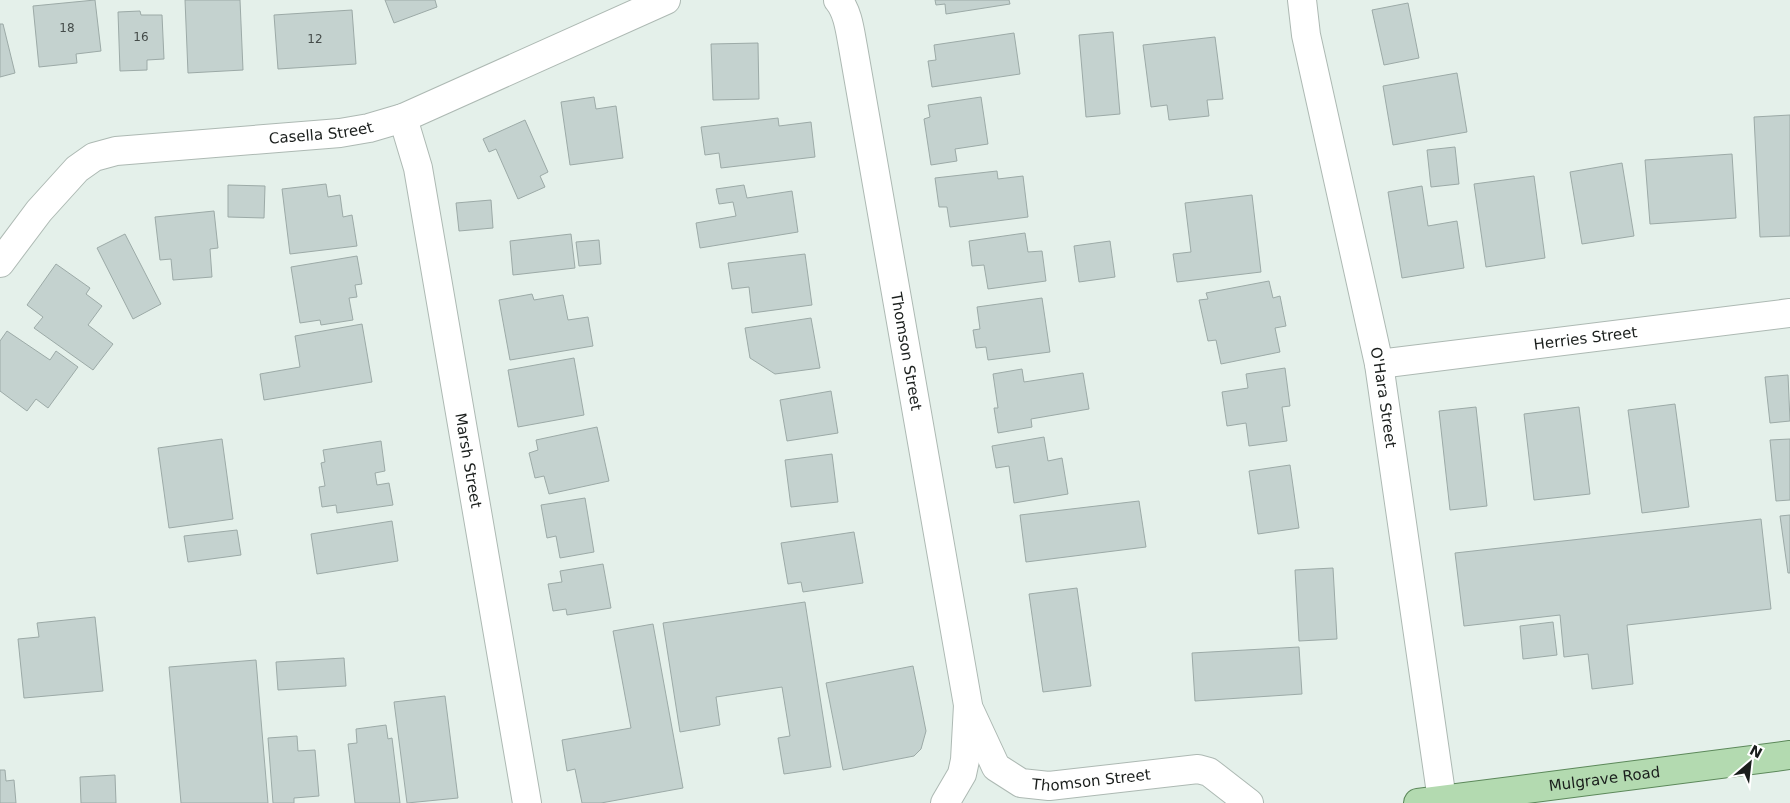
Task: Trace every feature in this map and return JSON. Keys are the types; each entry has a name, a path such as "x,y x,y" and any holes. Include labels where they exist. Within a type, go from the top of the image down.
{"main road":[{"name":"Mulgrave Road","path":"1430,802 1790,755"}],"street":[{"name":"Casella Street","path":"0,263 58,188 94,157 116,150 340,134 369,128 403,118 666,0"},
{"name":"Thomson Street","path":"838,0 842,5 850,32 968,705 989,756 996,767 1021,783 1049,786 1198,769 1209,772 1249,803"},
{"name":"O'Hara Street","path":"1302,0 1306,35 1379,364 1430,802"},
{"name":"Marsh Street","path":"403,118 419,177 527,803"},
{"name":"Herries Street","path":"1379,364 1790,313"},
{"name":"Thomson Street","path":"945,803 962,774 965,760 968,705"}],"building":[{"path":"95,0 101,51 76,54 77,63 39,67 33,6"},
{"path":"185,0 240,0 243,70 188,73"},
{"path":"385,0 435,0 437,7 394,23"},
{"path":"935,0 1009,0 1010,4 946,14 945,4 936,5"},
{"path":"1408,3 1419,58 1384,65 1372,10"},
{"path":"352,10 356,64 278,69 274,15"},
{"path":"140,11 141,15 162,15 164,59 147,60 147,70 120,71 118,12"},
{"path":"0,24 3,24 15,73 0,77"},
{"path":"1113,32 1120,114 1086,117 1079,35"},
{"path":"1014,33 1020,74 932,87 928,61 936,60 934,45"},
{"path":"1215,37 1223,99 1207,100 1209,116 1169,120 1167,105 1151,107 1143,45"},
{"path":"758,43 759,99 713,100 711,44"},
{"path":"1457,73 1467,132 1393,145 1383,86"},
{"path":"594,97 596,109 616,106 623,158 570,165 561,102"},
{"path":"981,97 988,144 955,149 957,161 931,165 924,119 930,117 928,105"},
{"path":"1790,115 1790,236 1760,237 1754,117"},
{"path":"778,118 779,126 811,122 815,157 721,168 719,153 705,155 701,127"},
{"path":"525,120 548,172 540,176 545,187 518,199 496,149 489,152 483,139"},
{"path":"1455,147 1459,184 1431,187 1427,150"},
{"path":"1732,154 1736,218 1650,224 1645,160"},
{"path":"1622,163 1634,236 1582,244 1570,172"},
{"path":"997,171 998,179 1023,176 1028,217 950,227 947,207 939,207 935,178"},
{"path":"1534,176 1545,258 1486,267 1474,184"},
{"path":"326,184 328,197 340,195 343,217 352,215 357,246 290,254 282,189"},
{"path":"228,185 265,186 264,218 228,217"},
{"path":"744,185 747,198 792,191 798,232 700,248 696,223 736,216 733,202 719,204 716,189"},
{"path":"1422,186 1428,226 1457,221 1464,268 1402,278 1388,192"},
{"path":"1252,195 1261,272 1177,282 1173,254 1191,252 1185,203"},
{"path":"491,200 493,228 459,231 456,203"},
{"path":"214,211 218,248 210,249 212,277 173,280 171,259 160,260 155,217"},
{"path":"1025,233 1028,252 1042,251 1046,281 988,289 984,265 972,266 969,241"},
{"path":"125,234 161,304 133,319 97,248"},
{"path":"571,234 575,268 513,275 510,241"},
{"path":"599,240 601,264 579,266 576,242"},
{"path":"1110,241 1115,277 1079,282 1074,246"},
{"path":"805,254 812,305 752,313 749,287 732,289 728,263"},
{"path":"357,256 362,284 355,285 357,297 349,298 353,320 321,325 320,320 300,323 291,267"},
{"path":"56,264 90,288 86,294 102,306 88,325 113,344 93,370 34,328 43,317 27,305"},
{"path":"1269,281 1273,298 1280,296 1286,326 1275,328 1280,352 1221,364 1216,340 1208,341 1199,300 1208,299 1206,293"},
{"path":"532,294 534,300 563,295 568,320 588,317 593,346 510,360 499,300"},
{"path":"1042,298 1050,352 988,360 986,347 976,348 973,330 980,329 977,307"},
{"path":"811,318 820,368 775,374 750,358 745,328"},
{"path":"362,324 372,382 264,400 260,374 300,367 295,336"},
{"path":"7,331 50,360 56,351 78,367 48,408 36,399 27,411 0,391 0,341"},
{"path":"574,358 584,415 518,427 508,370"},
{"path":"1285,368 1290,406 1282,407 1287,441 1249,446 1246,423 1227,426 1222,392 1248,388 1246,374"},
{"path":"1022,369 1024,382 1083,373 1089,409 1031,419 1032,427 998,433 994,408 998,408 993,374"},
{"path":"1788,375 1790,421 1770,423 1765,377"},
{"path":"831,391 838,433 787,441 780,400"},
{"path":"1675,404 1689,507 1642,513 1628,410"},
{"path":"1476,407 1487,506 1450,510 1439,411"},
{"path":"1579,407 1590,494 1534,500 1524,414"},
{"path":"597,427 609,481 549,494 544,476 535,478 529,453 538,450 536,440"},
{"path":"1044,437 1048,461 1062,458 1068,494 1014,503 1009,466 996,468 992,446"},
{"path":"222,439 233,519 169,528 158,448"},
{"path":"1790,439 1790,500 1776,501 1770,440"},
{"path":"381,441 385,471 375,473 377,485 389,483 393,505 337,513 336,505 322,507 319,487 325,486 321,463 325,462 323,450"},
{"path":"832,454 838,502 791,507 785,460"},
{"path":"1290,465 1299,528 1258,534 1249,471"},
{"path":"585,498 594,552 560,558 556,536 547,538 541,505"},
{"path":"1139,501 1146,547 1026,562 1020,515"},
{"path":"1790,515 1790,573 1788,573 1780,516"},
{"path":"1761,519 1771,609 1627,625 1633,684 1592,689 1588,654 1564,657 1560,615 1464,626 1455,553"},
{"path":"392,521 398,561 317,574 311,534"},
{"path":"237,530 241,555 188,562 184,536"},
{"path":"854,532 863,583 803,592 801,582 788,584 781,543"},
{"path":"603,564 611,608 567,615 566,609 553,611 548,584 562,582 560,571"},
{"path":"1333,568 1337,639 1299,641 1295,570"},
{"path":"1077,588 1091,686 1043,692 1029,594"},
{"path":"805,602 831,767 784,774 778,738 790,736 782,687 716,697 720,725 680,732 663,623"},
{"path":"95,617 103,691 24,698 18,639 39,637 37,623"},
{"path":"1553,622 1557,655 1523,659 1520,626"},
{"path":"653,624 683,788 601,803 582,803 575,769 567,771 562,740 631,728 613,631"},
{"path":"1299,647 1302,694 1195,701 1192,653"},
{"path":"344,658 346,686 278,690 276,662"},
{"path":"256,660 268,803 181,803 169,667"},
{"path":"913,666 926,731 921,749 914,756 843,770 826,683"},
{"path":"445,696 458,798 407,803 394,702"},
{"path":"386,725 388,739 392,738 400,803 355,803 348,744 357,743 356,729"},
{"path":"297,736 298,751 315,750 319,796 294,798 294,803 273,803 268,738"},
{"path":"0,770 5,770 6,781 14,780 16,803 0,803"},
{"path":"115,775 116,803 81,803 80,777"}]}
